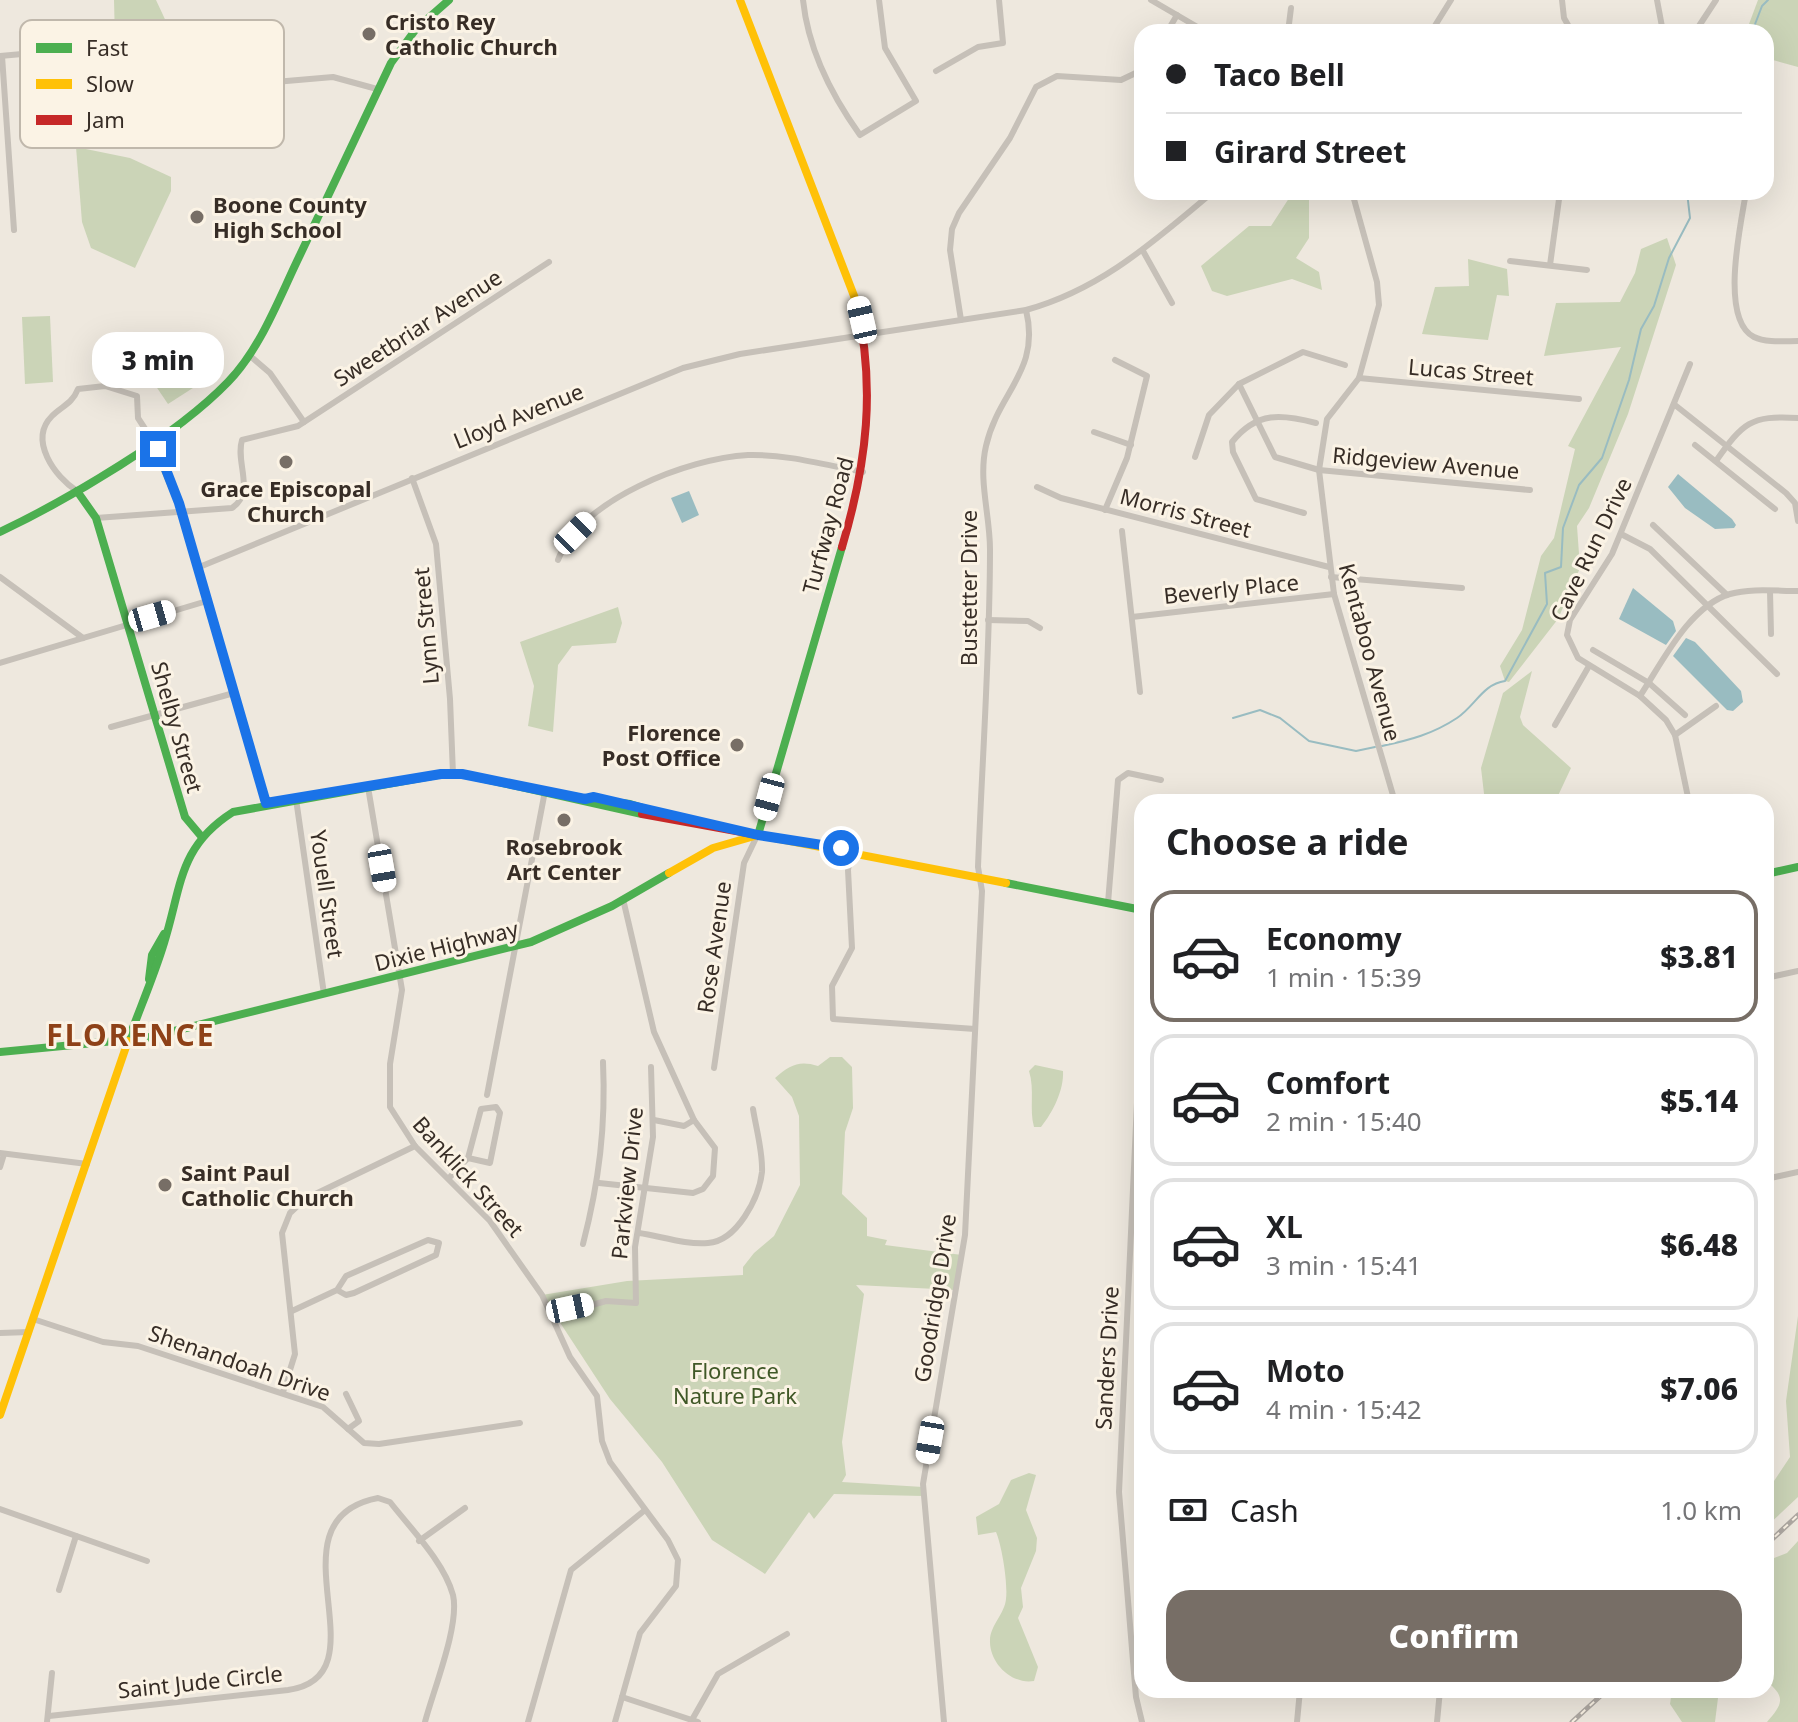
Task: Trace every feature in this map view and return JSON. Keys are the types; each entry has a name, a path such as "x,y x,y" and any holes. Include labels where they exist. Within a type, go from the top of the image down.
{"main road":[{"path":"0,532 39,515 153,441 209,401 249,355 274,311 377,89 407,40 449,0"},
{"name":"Turfway Road","path":"740,0 845,263 864,335 869,400 863,472 758,835"},
{"path":"153,441 181,511 266,803"},
{"name":"Shelby Street","path":"77,491 96,518 130,623 185,817 201,836"},
{"path":"0,1415 149,980 148,968 158,941 164,934 181,871 201,836 229,813 266,803 453,774 585,799 594,797 630,804 667,816 758,835"},
{"name":"Dixie Highway","path":"0,1052 128,1041 516,946 572,927 713,848 758,835 851,850 1134,908"},
{"path":"1774,872 1798,867"}],"street":[{"path":"803,0 810,38 842,110 860,135 916,101 885,48 879,0"},
{"path":"936,71 978,47 1003,43 999,0"},
{"path":"1151,0 1192,24"},
{"path":"1436,24 1451,0"},
{"path":"1562,0 1567,24"},
{"path":"1657,0 1662,24"},
{"path":"1700,24 1716,0"},
{"path":"1291,8 1291,24"},
{"path":"1172,24 1177,15"},
{"path":"1,56 14,230"},
{"path":"961,320 950,250 955,219 1010,138 1036,87 1057,76 1121,80 1134,74"},
{"path":"284,81 333,77 377,89"},
{"name":"Lloyd Avenue","path":"197,568 683,368 740,354 1026,310 1087,288 1143,251 1204,200"},
{"name":"Kentaboo Avenue","path":"1354,200 1377,282 1379,305 1359,378 1329,415 1319,470 1334,594 1393,794"},
{"path":"1550,265 1559,200"},
{"path":"1745,200 1735,267 1737,315 1744,330 1752,336 1798,341"},
{"path":"1143,251 1172,303"},
{"path":"1510,261 1587,270"},
{"name":"Sweetbriar Avenue","path":"181,511 227,509 241,501 245,490 242,440 288,430 304,422 549,262"},
{"name":"Bustetter Drive","path":"980,877 990,540 984,457 995,421 1026,365 1030,339 1026,310"},
{"path":"1195,457 1209,415 1239,384 1303,352 1345,365"},
{"path":"249,355 270,373 304,422"},
{"path":"1105,510 1131,445 1147,376 1115,360"},
{"name":"Cave Run Drive","path":"1687,794 1675,735 1658,710 1574,654 1568,643 1567,630 1621,534 1690,364"},
{"name":"Lucas Street","path":"1359,378 1579,399"},
{"name":"Ridgeview Avenue","path":"1239,384 1275,457 1319,470 1530,490"},
{"path":"77,491 64,483 50,464 44,435 54,414 66,407 78,389 105,386 137,396 138,418 153,441"},
{"path":"1675,405 1791,498 1798,521"},
{"path":"1304,513 1263,503 1250,491 1233,452 1232,442 1256,422 1281,414 1316,423"},
{"path":"1716,461 1746,424 1757,418 1798,418"},
{"path":"1094,432 1131,445"},
{"path":"1695,445 1775,509"},
{"path":"558,560 568,541 609,503 695,465 758,455 863,472"},
{"name":"Lynn Street","path":"412,478 436,544 450,699 453,774"},
{"name":"Morris Street","path":"1037,487 1061,498 1329,567"},
{"path":"96,518 181,511"},
{"path":"1653,525 1727,595"},
{"path":"1122,531 1140,692"},
{"path":"1621,534 1650,549 1777,674"},
{"path":"0,577 83,638"},
{"path":"1331,577 1462,588"},
{"path":"1770,591 1771,634"},
{"path":"1640,696 1685,631 1710,606 1727,595 1798,591"},
{"name":"Beverly Place","path":"1132,617 1334,594"},
{"path":"0,663 207,601"},
{"path":"988,620 1028,621 1040,628"},
{"path":"1593,650 1649,683 1685,715"},
{"path":"1555,725 1589,666"},
{"path":"111,727 234,693"},
{"path":"1675,735 1716,706"},
{"path":"1108,903 1118,780 1128,773 1161,780"},
{"name":"Banklick Street","path":"368,787 400,975 402,1005 390,1064 388,1094 395,1119 415,1146 503,1237 553,1316 570,1357 597,1396 602,1441 610,1462 675,1552 679,1577 670,1595 640,1633 615,1722"},
{"path":"487,1095 545,791"},
{"name":"Youell Street","path":"296,799 324,994"},
{"name":"Rose Avenue","path":"714,1068 744,863 749,846 758,835"},
{"path":"851,850 848,870 852,948 832,986 833,1019 975,1029"},
{"name":"Goodridge Drive","path":"944,1722 923,1484 965,1235 980,877"},
{"path":"599,1183 693,1193 711,1181 717,1162 715,1148 694,1120 654,1032 623,899"},
{"path":"1774,976 1795,971"},
{"path":"583,1244 599,1183 605,1123 603,1062"},
{"name":"Parkview Drive","path":"553,1316 606,1301 636,1303 634,1263 654,1120 651,1067"},
{"path":"449,1178 468,1158 481,1109 496,1107 500,1113 490,1163 468,1158"},
{"path":"639,1233 708,1243 720,1240 735,1227 753,1200 762,1171 753,1109"},
{"path":"654,1120 679,1126 694,1120"},
{"path":"283,1392 295,1354 282,1233 290,1213 305,1199 415,1146"},
{"path":"0,1167 2,1154 87,1164"},
{"name":"Sanders Drive","path":"1134,1168 1119,1492 1134,1673"},
{"path":"1774,1177 1798,1172"},
{"path":"292,1311 337,1290 346,1276 428,1240 439,1243 436,1255 354,1293 346,1295 337,1290"},
{"name":"Shenandoah Drive","path":"33,1319 103,1342 138,1346 283,1392 333,1412 364,1443 520,1423"},
{"path":"0,1333 29,1332"},
{"path":"346,1394 359,1421 348,1429"},
{"name":"Saint Jude Circle","path":"48,1719 302,1687 320,1673 330,1656 332,1644 324,1552 338,1520 366,1500 384,1499 444,1575 454,1605 425,1722"},
{"path":"419,1541 465,1508"},
{"path":"0,1509 147,1561"},
{"path":"528,1722 571,1570 645,1510"},
{"path":"59,1590 76,1536"},
{"path":"622,1697 696,1720 718,1674 787,1634"},
{"path":"48,1719 52,1673"},
{"name":"Sanders Drive","path":"1136,1698 1142,1722"},
{"path":"1297,1722 1299,1698"},
{"path":"1437,1722 1439,1698"}],"green space":[{"path":"114,0 156,0 165,20 114,20"},
{"path":"1758,0 1798,0 1798,67 1774,60 1774,24 1749,24"},
{"path":"76,148 130,158 171,177 171,191 135,268 91,248 82,222"},
{"path":"1288,200 1309,200 1309,238 1296,258 1319,272 1322,290 1292,279 1227,296 1212,291 1201,266 1249,226 1271,226"},
{"path":"1667,238 1676,265 1628,414 1589,508 1577,526 1580,568 1558,619 1509,682 1505,681 1500,666 1522,630 1541,556 1554,538 1575,449 1568,446 1621,347 1544,356 1556,303 1620,302 1635,273 1641,249"},
{"path":"1468,259 1507,269 1509,296 1497,295 1488,340 1422,334 1435,287 1469,286"},
{"path":"50,316 53,382 25,384 22,317"},
{"path":"179,360 196,386 168,404 151,379"},
{"path":"618,607 622,623 616,643 572,646 558,665 553,732 528,726 534,686 520,642"},
{"path":"1532,671 1520,717 1523,725 1571,768 1559,794 1484,794 1481,768 1503,693"},
{"name":"Florence Nature Park","path":"830,1057 842,1057 852,1067 853,1108 845,1132 842,1194 867,1218 867,1236 887,1240 885,1245 962,1255 956,1290 856,1285 864,1294 842,1442 846,1475 842,1482 923,1487 923,1496 834,1494 814,1519 809,1512 765,1574 712,1540 662,1462 610,1399 542,1295 627,1281 743,1275 743,1267 754,1253 774,1236 800,1185 799,1116 792,1097 775,1078 795,1065 818,1066"},
{"path":"1035,1065 1063,1071 1057,1100 1041,1127 1034,1127 1033,1120 1029,1071"},
{"path":"1798,1316 1798,1497 1774,1520 1774,1481 1790,1457 1786,1401"},
{"path":"1029,1473 1036,1475 1026,1510 1037,1538 1036,1551 1021,1588 1023,1607 1018,1618 1038,1667 1034,1681 1010,1676 993,1657 990,1640 1005,1604 1005,1575 996,1532 978,1535 976,1517 999,1504 1011,1480"},
{"path":"1798,1541 1798,1722 1767,1722 1780,1701 1774,1689 1774,1558 1787,1553"},
{"path":"1671,1698 1718,1698 1715,1722 1682,1722 1670,1704"}],"water":[{"path":"1678,474 1732,519 1736,525 1734,528 1715,529 1685,508 1668,487"},
{"path":"689,491 699,515 682,523 671,498"},
{"path":"1633,588 1673,621 1676,631 1666,645 1619,619"},
{"path":"1686,638 1695,642 1741,691 1743,702 1733,711 1727,710 1673,656"}],"waterway":[{"path":"1755,24 1762,6 1768,0"},
{"path":"1382,746 1439,728 1457,718 1491,686 1505,681 1547,604 1545,573 1561,567 1563,528 1579,485 1602,458 1629,380 1641,329 1654,306 1669,258 1690,218 1688,200"},
{"path":"1233,718 1260,710 1280,718 1309,741 1356,751 1375,747"}],"railway":[{"path":"1774,1538 1798,1515"},
{"path":"1572,1722 1598,1698"}],"traffic: fast":[{"path":"0,532 88,485 151,445 206,403 240,369 268,322 391,63 416,29 449,0"},
{"path":"77,491 96,518 185,817 201,836"},
{"path":"758,835 842,547"},
{"path":"128,1041 160,955 185,869 202,839 233,812 443,774 462,774 642,814"},
{"path":"587,799 630,804 666,815"},
{"path":"1774,872 1798,867"},
{"path":"0,1052 146,1038 531,942 612,906 669,873"},
{"path":"1006,883 1134,908"},
{"path":"149,979 152,955 164,934"}],"traffic: slow":[{"path":"740,0 856,301"},
{"path":"153,441 179,503 266,803"},
{"path":"669,873 713,848 758,835 1006,883"},
{"path":"0,1415 128,1041"}],"traffic: jam":[{"path":"842,547 858,485 866,425 866,364 856,301"},
{"path":"642,814 758,835"}],"place":[{"name":"Cristo Rey Catholic Church","path":"369,34"},
{"name":"Boone County High School","path":"197,217"},
{"name":"Grace Episcopal Church","path":"286,462"},
{"name":"Florence Post Office","path":"737,745"},
{"name":"Rosebrook Art Center","path":"564,820"},
{"name":"Saint Paul Catholic Church","path":"165,1185"}],"district":[{"name":"FLORENCE","path":"131,1034"}],"route":[{"path":"158,449 179,503 266,803 441,774 462,774 585,799 594,797 758,835 841,848"}]}
